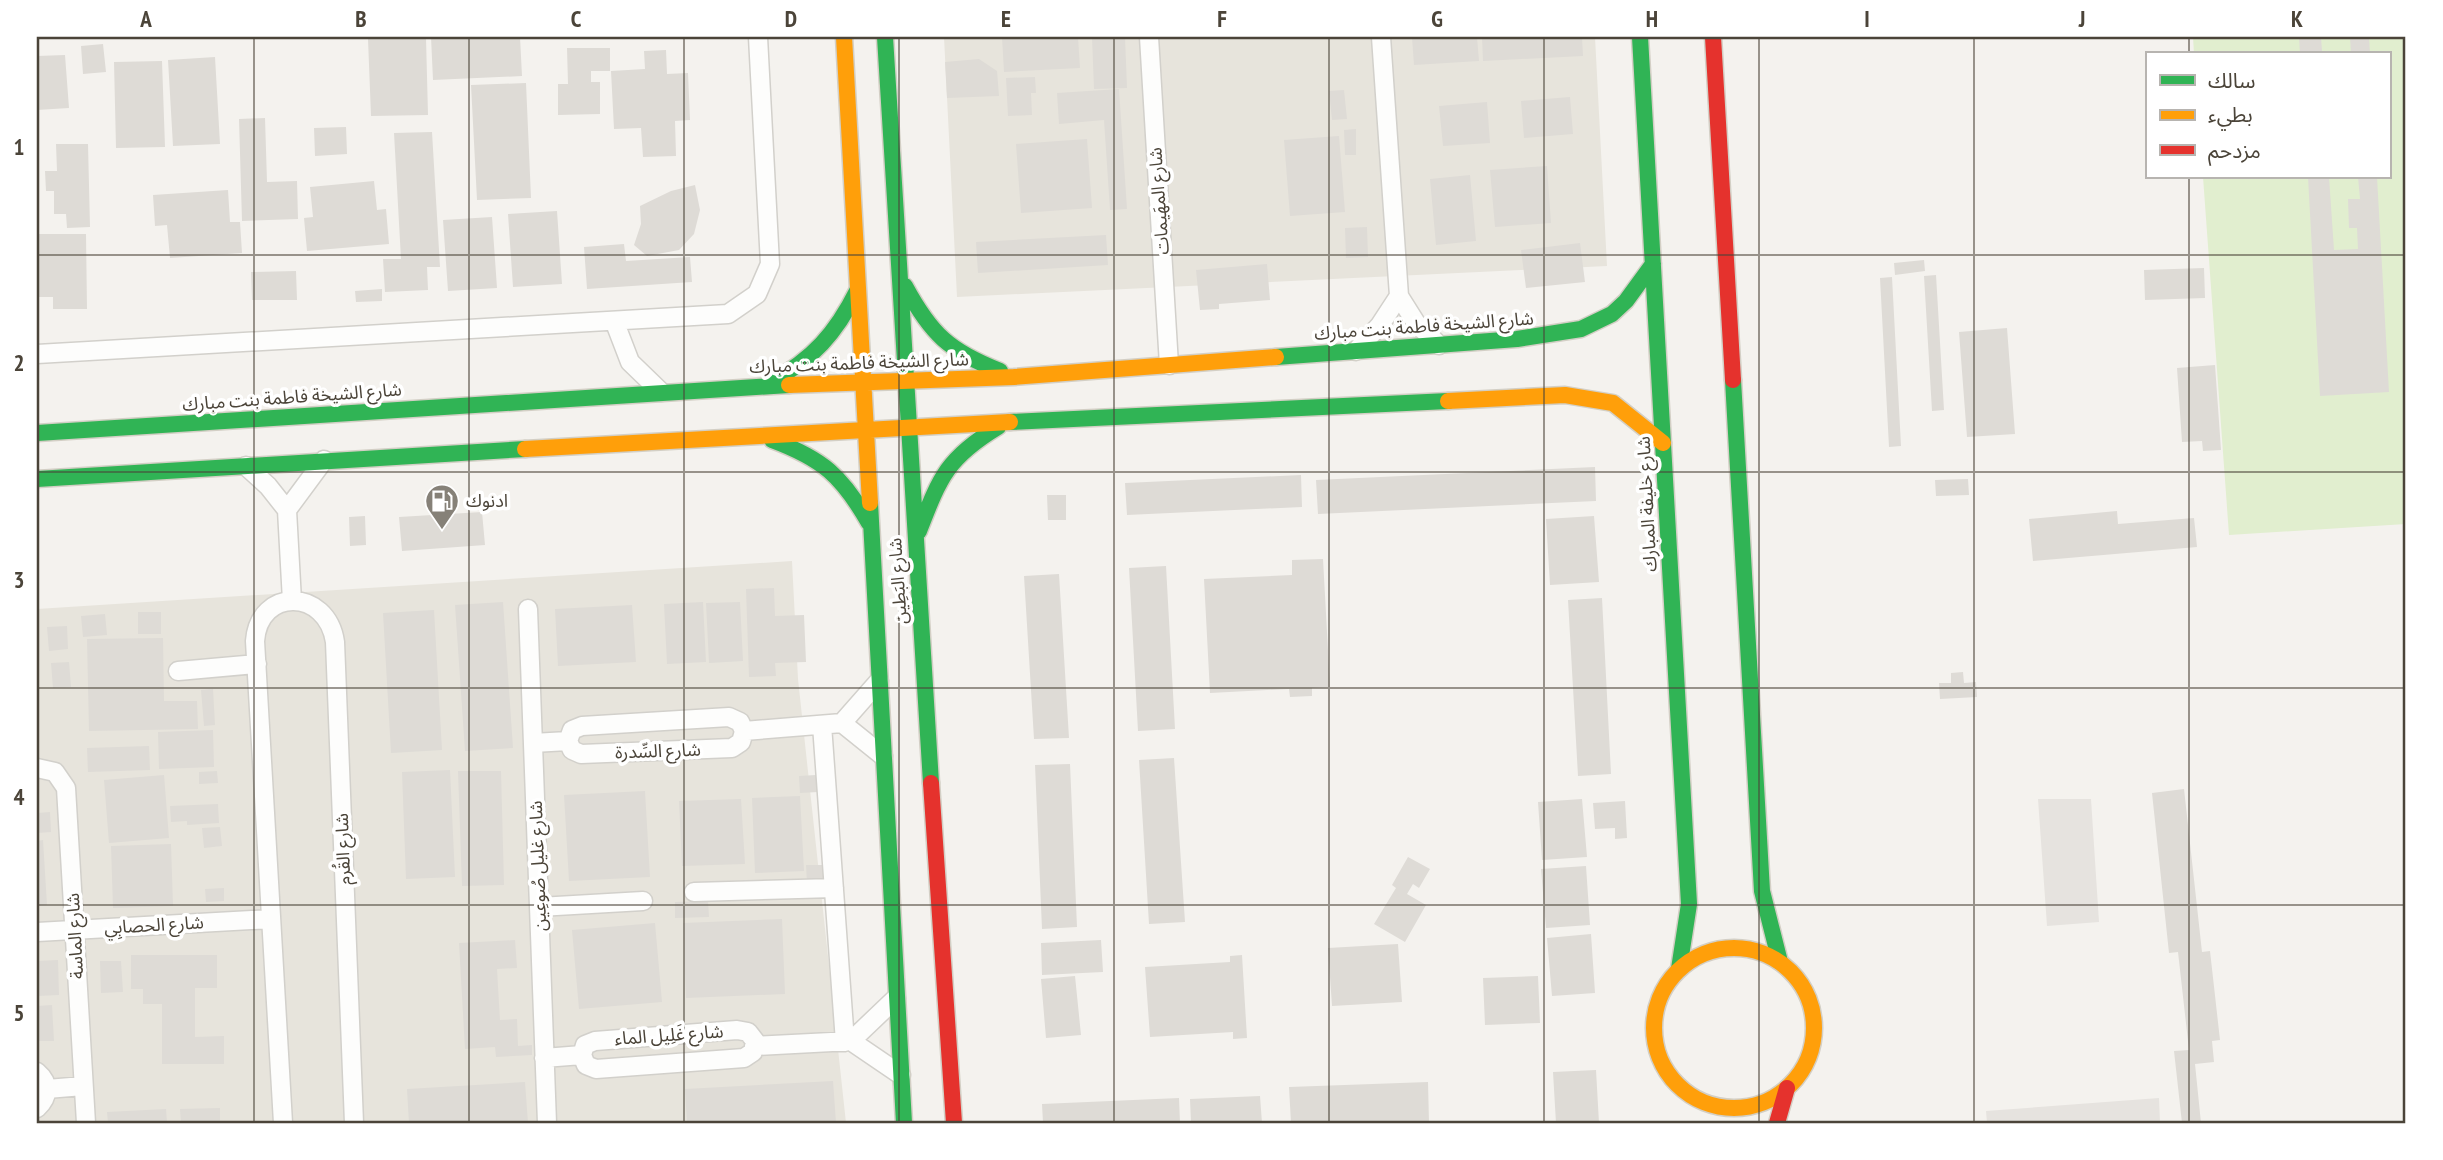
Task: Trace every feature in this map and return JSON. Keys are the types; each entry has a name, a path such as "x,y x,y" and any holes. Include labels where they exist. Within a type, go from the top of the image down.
{"main road":[{"name":"شارع البَطِين","path":"844,37 904,1123"},
{"name":"شارع البَطِين","path":"885,37 914,542 954,1123"},
{"name":"شارع خليفة المبارك","path":"1640,37 1689,904 1679,969"},
{"path":"1713,37 1762,879 1766,915 1780,962"},
{"name":"شارع الشيخة فاطمة بنت مبارك","path":"37,432 763,386 1014,377 1544,336 1586,328 1626,304 1653,264"},
{"path":"899,276 925,324 940,342 968,360 1014,377"},
{"path":"763,386 806,363 825,346 841,323 859,286"},
{"path":"37,479 757,435 1565,395 1613,403 1627,411 1663,443"},
{"path":"914,542 942,473 951,460 970,443 1004,424"},
{"path":"757,435 812,455 832,468 853,494 872,528"},
{"path":"1777,1123 1787,1088 1810,1055 1814,1035 1813,1014 1807,994 1795,976 1780,962 1746,949 1710,951 1679,969 1659,1000 1655,1038 1668,1073 1696,1098 1714,1105 1743,1107 1771,1099 1787,1088"},
{"path":"1696,1098 1704,1120"}],"street":[{"path":"37,354 615,323 729,314 749,302 763,285 771,254 758,37"},
{"name":"شارع المهَيمات","path":"1149,37 1169,365"},
{"path":"1381,37 1399,296 1416,323 1439,345"},
{"path":"1356,351 1380,325 1399,296"},
{"path":"615,323 630,362 661,392"},
{"path":"287,510 324,460"},
{"path":"246,466 268,486 287,510 292,601 268,610 258,624 257,664 284,1123"},
{"name":"شارع القُرم","path":"292,601 308,603 323,612 332,626 335,642 354,1123"},
{"name":"شارع غليل صُوعِين","path":"528,609 547,1123"},
{"path":"178,671 257,664"},
{"path":"880,681 842,723 883,756"},
{"name":"شارع السِّدرة","path":"702,719 735,719 744,731 741,742 727,748 581,754 572,750 568,741 572,730 582,726 702,719"},
{"name":"شارع السِّدرة","path":"744,731 842,723"},
{"path":"822,725 848,1042"},
{"name":"شارع السِّدرة","path":"533,743 568,741"},
{"name":"شارع الماسة","path":"37,768 55,772 66,788 86,1123"},
{"path":"694,892 834,888"},
{"path":"539,907 643,901"},
{"name":"شارع الحصابِي","path":"37,932 271,919"},
{"path":"848,1042 896,999"},
{"name":"شارع غَلِيل الماء","path":"755,1046 752,1036 743,1030 595,1041 585,1045 582,1055 586,1065 596,1069 744,1058 755,1046 848,1042"},
{"path":"848,1042 901,1075"},
{"name":"شارع غَلِيل الماء","path":"544,1058 582,1055"},
{"path":"37,1072 43,1078 47,1090 43,1102 37,1108"},
{"path":"47,1090 83,1086"}],"shaded area":[{"path":"944,37 1595,37 1607,266 957,297"},
{"path":"792,561 798,679 846,1123 37,1123 37,609"},
{"path":"2038,799 2091,799 2099,922 2047,926"},
{"path":"2159,1098 2160,1123 1987,1123 1986,1111"}],"green space":[{"path":"2193,37 2406,37 2406,524 2229,535 2203,178 2390,178 2390,52 2194,52"}],"building":[{"path":"431,37 520,37 522,76 433,80"},
{"path":"1002,37 1078,37 1080,68 1004,72"},
{"path":"1092,37 1125,37 1127,88 1094,89"},
{"path":"1412,37 1477,37 1479,61 1414,65"},
{"path":"1482,37 1582,37 1583,56 1483,61"},
{"path":"2299,37 2321,37 2322,51 2331,51 2331,52 2300,52"},
{"path":"2350,37 2369,37 2370,52 2351,52"},
{"path":"426,38 428,115 371,116 368,39"},
{"path":"103,44 106,72 83,74 81,46"},
{"path":"567,48 610,48 610,71 591,71 591,82 600,82 600,114 558,115 558,84 568,84"},
{"path":"666,50 667,74 688,73 690,120 675,121 676,156 643,157 641,128 614,129 611,71 645,69 644,51"},
{"path":"65,55 69,108 37,110 37,56"},
{"path":"215,57 220,144 173,146 168,60"},
{"path":"979,59 997,71 999,96 947,98 945,62"},
{"path":"162,61 165,147 116,148 114,62"},
{"path":"1035,77 1036,93 1031,93 1032,115 1008,116 1006,78"},
{"path":"526,83 531,198 477,200 471,85"},
{"path":"1119,89 1127,209 1110,210 1104,120 1059,124 1057,93"},
{"path":"1344,90 1347,119 1332,120 1329,91"},
{"path":"1570,97 1573,134 1524,138 1521,101"},
{"path":"1487,102 1490,143 1443,146 1439,106"},
{"path":"265,118 267,182 297,181 298,219 242,221 239,119"},
{"path":"346,127 347,154 315,156 314,128"},
{"path":"1356,129 1356,155 1345,155 1344,130"},
{"path":"432,132 440,267 427,267 428,290 385,292 383,259 401,259 394,133"},
{"path":"1339,136 1345,212 1290,216 1284,140"},
{"path":"1087,139 1092,208 1021,213 1016,144"},
{"path":"56,144 88,144 90,227 67,228 66,214 54,214 54,191 46,191 45,171 57,171"},
{"path":"1547,166 1551,223 1495,227 1490,170"},
{"path":"1470,175 1476,241 1436,245 1430,179"},
{"path":"2308,178 2329,178 2334,250 2358,249 2357,228 2349,228 2348,199 2360,199 2358,178 2377,178 2389,392 2320,396"},
{"path":"374,181 377,210 386,209 389,244 307,251 304,218 313,217 310,187"},
{"path":"695,185 700,210 694,234 679,250 647,256 634,245 641,224 640,206 671,191"},
{"path":"228,190 230,222 240,222 242,253 170,258 167,225 155,226 153,195"},
{"path":"557,211 562,284 513,287 508,214"},
{"path":"492,217 497,288 448,291 443,220"},
{"path":"1367,227 1368,257 1346,258 1345,228"},
{"path":"37,234 86,234 87,309 53,309 53,297 37,297"},
{"path":"1106,235 1108,265 978,273 976,242"},
{"path":"1580,243 1585,282 1526,288 1521,250"},
{"path":"624,244 626,261 690,257 692,282 587,289 584,247"},
{"path":"1924,260 1925,271 1895,275 1894,263"},
{"path":"1267,264 1270,300 1219,304 1219,309 1200,310 1196,270"},
{"path":"2204,268 2205,298 2145,300 2144,270"},
{"path":"296,271 297,300 252,300 251,272"},
{"path":"1936,275 1944,410 1932,411 1924,276"},
{"path":"1892,277 1901,446 1889,447 1880,278"},
{"path":"382,289 382,301 356,302 355,291"},
{"path":"2007,328 2015,434 1967,437 1959,332"},
{"path":"2215,365 2221,450 2203,451 2202,441 2182,442 2177,368"},
{"path":"1595,467 1596,501 1318,514 1316,480"},
{"path":"1301,475 1302,507 1127,515 1125,483"},
{"path":"1968,479 1969,495 1936,496 1935,480"},
{"path":"1047,495 1066,495 1066,520 1048,520"},
{"path":"2117,511 2118,524 2194,518 2197,547 2033,561 2029,519"},
{"name":"ادنوك","path":"482,512 485,545 402,551 399,517"},
{"path":"365,516 366,545 350,546 349,517"},
{"path":"1594,516 1599,582 1550,585 1546,519"},
{"path":"1323,559 1330,687 1312,688 1312,696 1290,697 1289,689 1210,693 1204,579 1292,575 1292,560"},
{"path":"1166,566 1175,729 1138,731 1129,568"},
{"path":"1059,574 1069,738 1034,739 1024,576"},
{"path":"774,588 775,616 804,615 806,662 775,663 776,676 749,677 746,589"},
{"path":"1602,598 1611,774 1578,776 1568,600"},
{"path":"503,602 513,748 465,751 455,605"},
{"path":"703,602 706,662 667,664 664,604"},
{"path":"740,602 743,661 709,663 706,603"},
{"path":"632,605 636,662 558,666 555,609"},
{"path":"434,610 442,750 391,753 383,613"},
{"path":"138,612 161,612 161,634 138,634"},
{"path":"105,614 107,635 83,637 81,616"},
{"path":"67,626 68,649 49,651 47,627"},
{"path":"163,638 164,701 197,701 198,729 89,731 87,639"},
{"path":"69,662 71,687 53,688 51,663"},
{"path":"1963,672 1964,683 1976,682 1977,697 1940,699 1939,683 1951,683 1951,673"},
{"path":"213,689 215,725 204,726 201,690"},
{"path":"213,730 214,767 159,769 158,732"},
{"path":"149,746 150,770 88,772 87,748"},
{"path":"1174,758 1185,922 1149,924 1139,760"},
{"path":"1070,764 1077,927 1042,929 1035,765"},
{"path":"450,770 455,877 406,879 402,772"},
{"path":"217,771 218,783 199,784 199,772"},
{"path":"458,771 501,771 504,885 462,886"},
{"path":"164,775 169,838 109,843 104,780"},
{"path":"816,775 818,792 800,793 799,776"},
{"path":"2184,789 2202,952 2210,951 2220,1040 2212,1041 2214,1062 2195,1064 2201,1123 2182,1123 2174,1051 2189,1050 2178,952 2169,953 2152,793"},
{"path":"645,791 650,877 569,881 564,795"},
{"path":"800,796 804,871 755,873 752,798"},
{"path":"741,799 745,864 682,866 679,801"},
{"path":"1582,799 1587,857 1542,860 1538,802"},
{"path":"1625,801 1627,838 1615,839 1615,828 1595,829 1593,803"},
{"path":"218,804 219,823 187,825 187,821 171,822 170,806"},
{"path":"50,812 51,832 37,833 37,813"},
{"path":"220,827 222,846 204,848 202,828"},
{"path":"43,840 47,905 37,906 37,841"},
{"path":"171,844 173,906 113,908 111,846"},
{"path":"1408,857 1430,869 1419,888 1413,884 1407,894 1426,905 1405,942 1374,924 1396,888 1392,885"},
{"path":"806,865 823,865 824,882 807,883"},
{"path":"1586,866 1590,925 1546,928 1541,869"},
{"path":"224,888 224,901 206,902 205,889"},
{"path":"708,901 709,917 675,918 675,902"},
{"path":"782,919 785,994 686,998 683,923"},
{"path":"655,923 662,1002 579,1009 572,930"},
{"path":"1591,934 1595,993 1552,996 1547,938"},
{"path":"515,940 517,968 497,969 500,1020 517,1019 518,1046 532,1045 532,1055 496,1057 495,1047 465,1049 459,943"},
{"path":"1101,940 1103,972 1042,975 1041,943"},
{"path":"1398,944 1402,1002 1332,1006 1328,948"},
{"path":"131,955 217,955 217,988 195,988 195,1037 224,1036 224,1064 162,1064 162,1004 143,1004 143,989 131,989"},
{"path":"1242,955 1247,1038 1233,1039 1233,1032 1150,1037 1145,967 1230,962 1230,956"},
{"path":"58,960 59,995 37,996 37,961"},
{"path":"100,961 121,961 123,992 101,993"},
{"path":"1075,976 1081,1035 1046,1038 1041,979"},
{"path":"1538,976 1540,1023 1485,1025 1483,978"},
{"path":"52,1005 54,1041 37,1041 37,1006"},
{"path":"1596,1070 1599,1123 1556,1123 1553,1072"},
{"path":"833,1081 836,1123 687,1123 685,1089"},
{"path":"525,1082 528,1123 409,1123 407,1089"},
{"path":"1428,1082 1429,1123 1291,1123 1289,1087"},
{"path":"1260,1096 1262,1123 1191,1123 1190,1099"},
{"path":"1179,1098 1180,1123 1043,1123 1042,1104"},
{"path":"220,1108 220,1123 181,1123 180,1109"},
{"path":"166,1109 167,1123 108,1123 107,1112"}],"traffic: fast":[{"path":"885,37 931,783"},
{"path":"1640,37 1689,904 1679,969"},
{"path":"1276,357 1517,339 1581,329 1612,314 1626,301 1653,264"},
{"path":"905,286 924,317 943,339 967,356 1000,371"},
{"path":"771,382 799,364 822,344 841,320 857,291"},
{"path":"1733,380 1762,891 1780,962"},
{"path":"37,433 789,385"},
{"path":"1010,422 1448,401"},
{"path":"919,531 947,470 967,449 998,427"},
{"path":"772,440 805,454 830,471 850,493 869,523"},
{"path":"37,479 525,449"},
{"path":"870,503 904,1123"}],"traffic: slow":[{"path":"844,37 870,503"},
{"path":"789,385 1014,377 1276,357"},
{"path":"1448,401 1565,395 1613,403 1663,443"},
{"path":"525,449 1010,422"},
{"path":"1734,948 1764,954 1790,972 1808,998 1814,1028 1808,1058 1790,1084 1764,1102 1734,1108 1704,1102 1678,1084 1660,1058 1654,1028 1660,998 1678,972 1704,954 1734,948"}],"traffic: jam":[{"path":"1713,37 1733,380"},
{"path":"931,783 954,1123"},
{"path":"1777,1123 1787,1088"}],"place":[{"name":"ادنوك","path":"442,531"}]}
